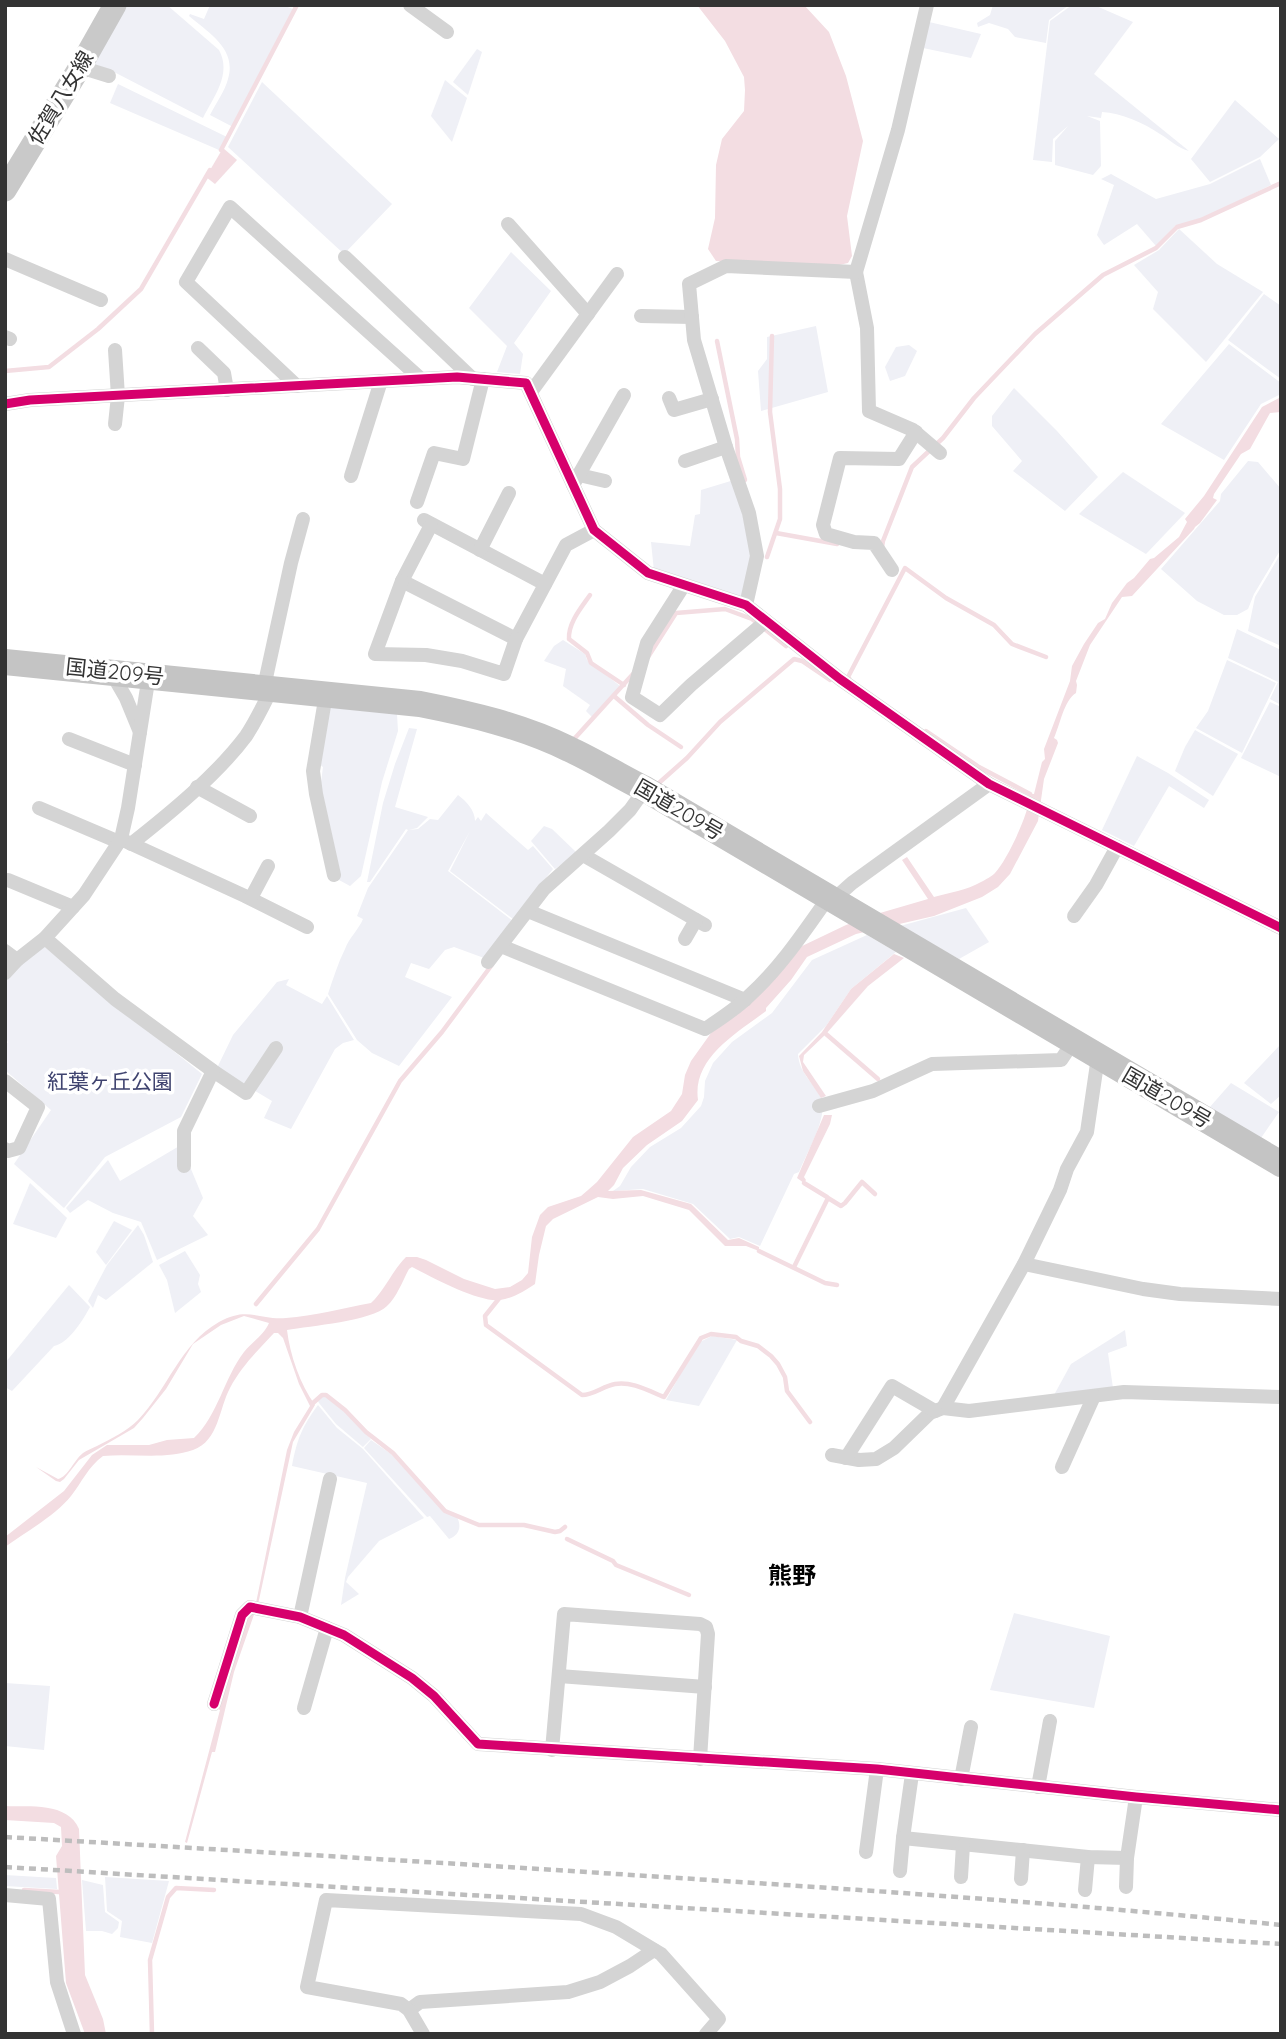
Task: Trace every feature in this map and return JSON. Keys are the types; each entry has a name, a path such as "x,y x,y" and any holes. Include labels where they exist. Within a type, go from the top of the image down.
{"highway":[{"name":"国道209号","path":"5,662 420,704 472,714 520,729 567,748 645,789 1281,1164"}],"main road":[{"name":"佐賀八女線","path":"5,190 80,67 114,5"}],"street":[{"path":"410,5 447,32"},
{"path":"927,5 898,130 856,272 867,328 869,411 916,432 940,453"},
{"path":"80,67 109,76"},
{"path":"297,386 186,282 230,207 421,379"},
{"path":"508,224 588,314"},
{"path":"345,257 478,379"},
{"path":"5,259 100,300"},
{"path":"746,605 757,556 749,513 694,340 689,284 726,266 856,272"},
{"path":"531,392 617,274"},
{"path":"641,316 692,317"},
{"path":"198,348 225,373 227,390"},
{"path":"115,350 118,396 115,424"},
{"path":"5,404 30,400 457,377 526,383 576,480 594,530 648,573 746,605 840,679 989,784 1281,928"},
{"path":"417,502 433,453 463,459 478,379"},
{"path":"351,476 382,381"},
{"path":"576,480 624,394"},
{"path":"669,398 674,410 712,399"},
{"path":"892,570 874,543 854,542 826,534 823,525 840,458 899,459 916,432"},
{"path":"685,461 726,447"},
{"path":"576,480 605,481"},
{"path":"480,550 509,493"},
{"path":"5,973 11,956 45,938 85,895 123,842 171,812 228,757 247,734 268,687 291,563 303,519"},
{"path":"545,584 427,522 375,654 426,655 461,661 504,674 516,639 566,545 594,530"},
{"path":"402,581 516,639"},
{"path":"684,585 647,643 632,697 660,715 766,621"},
{"path":"110,671 126,698 140,732"},
{"path":"123,842 149,675"},
{"path":"326,694 313,771 334,876"},
{"path":"69,739 135,765"},
{"path":"501,946 705,1029 764,983 831,899 989,784"},
{"path":"197,787 250,816"},
{"path":"488,962 544,889 630,810 645,789"},
{"path":"39,808 251,898 307,927"},
{"path":"1074,916 1096,885 1117,847"},
{"path":"583,855 701,923 685,939"},
{"path":"251,898 268,866"},
{"path":"8,880 73,907"},
{"path":"528,911 745,1000"},
{"path":"45,938 114,999 246,1093 276,1048"},
{"path":"819,1106 873,1091 932,1064 1061,1059 1073,1042"},
{"path":"939,1410 1024,1264 1060,1190 1067,1169 1087,1132 1098,1057"},
{"path":"184,1166 184,1131 213,1071"},
{"path":"5,1081 38,1107 19,1148 8,1151 5,1149"},
{"path":"1024,1264 1143,1289 1180,1294 1281,1299"},
{"path":"939,1410 892,1386 839,1457 859,1460 876,1458 894,1448 930,1413 939,1410 969,1410 1124,1392 1281,1397"},
{"path":"1062,1467 1094,1396"},
{"path":"300,1617 330,1479"},
{"path":"214,1704 242,1615 250,1607 300,1617 344,1635 412,1678 434,1696 478,1744 877,1769 1281,1810"},
{"path":"552,1750 564,1614 700,1624 706,1627 708,1634 699,1759"},
{"path":"304,1707 327,1628"},
{"path":"559,1676 705,1687"},
{"path":"1038,1787 1050,1721"},
{"path":"961,1779 971,1727"},
{"path":"866,1852 877,1769"},
{"path":"900,1871 912,1774"},
{"path":"1126,1886 1127,1858 1136,1797"},
{"path":"903,1839 1088,1857 1127,1858"},
{"path":"961,1877 963,1844"},
{"path":"1021,1879 1023,1850"},
{"path":"1085,1890 1088,1857"},
{"path":"5,1895 49,1899 57,1982 74,2034"},
{"path":"423,2034 409,2010 401,2004 307,1987 326,1900 581,1914 616,1927 661,1955 719,2019 706,2034"},
{"path":"409,2010 420,2002 568,1992 600,1982 654,1950"}],"green space":[{"path":"125,5 167,5 219,50 224,68 223,76 203,118 116,73 90,65"},
{"path":"210,5 282,5 293,9 233,127 210,115 227,84 229,59 213,35 189,16 190,14 204,19"},
{"path":"993,5 1069,5 1049,20 1046,43 1015,37 1008,29 989,23 978,27 977,23 990,15"},
{"path":"1072,5 1094,5 1133,22 1094,74 1189,151 1140,122 1102,112 1101,118 1087,116 1100,121 1101,166 1093,175 1055,165 1055,141 1068,126 1053,139 1052,162 1033,160 1050,21"},
{"path":"929,22 981,34 971,58 923,48"},
{"path":"477,49 482,52 468,95 453,82"},
{"path":"445,80 467,98 452,142 431,116"},
{"path":"262,82 392,204 344,254 228,147"},
{"path":"118,84 227,137 219,150 110,103"},
{"path":"1235,100 1279,139 1260,157 1210,182 1191,159"},
{"path":"1260,159 1271,185 1201,219 1175,226 1156,246 1137,224 1104,245 1097,235 1114,185 1101,179 1111,174 1156,199 1210,184"},
{"path":"1179,229 1217,264 1263,292 1206,362 1153,309 1158,292 1134,265 1159,250"},
{"path":"511,252 551,291 514,343 523,354 520,374 497,372 507,346 469,308"},
{"path":"1264,294 1281,306 1281,379 1228,340"},
{"path":"816,326 828,392 761,411 758,371 767,359 767,337"},
{"path":"1229,344 1281,383 1281,394 1261,404 1224,460 1161,424"},
{"path":"909,345 917,351 905,376 890,381 885,367 896,347"},
{"path":"1014,388 1098,477 1065,511 1013,471 1022,461 992,426 992,416"},
{"path":"1248,461 1258,462 1281,489 1281,549 1248,609 1237,615 1224,615 1197,601 1161,569 1220,501 1221,494"},
{"path":"1123,472 1185,513 1146,554 1079,514"},
{"path":"734,480 753,555 744,600 654,571 651,542 690,546 695,515 700,514 701,490"},
{"path":"1281,553 1281,646 1248,631 1255,597"},
{"path":"1237,629 1281,650 1281,705 1270,699 1278,682 1228,658"},
{"path":"563,640 585,654 587,660 620,686 592,717 586,711 590,705 563,686 566,669 544,661 554,646"},
{"path":"1227,660 1276,683 1242,753 1196,728 1208,711"},
{"path":"1270,702 1281,707 1281,777 1241,758"},
{"path":"330,707 397,714 398,731 382,782 361,876 350,886 339,880 320,790 323,767 319,764"},
{"path":"409,728 417,729 395,807 428,817 417,828 409,830 418,829 430,819 438,820 458,795 472,810 475,821 478,817 481,821 486,813 528,850 533,846 553,869 513,919 450,871 470,831 448,871 513,921 484,958 454,947 445,950 429,969 411,963 405,977 452,997 399,1066 372,1053 357,1040 328,994 347,945 363,919 357,916 368,888 408,830 406,829 370,882 367,882 383,803"},
{"path":"1195,730 1238,754 1213,796 1175,771"},
{"path":"1137,756 1209,800 1204,808 1169,786 1134,846 1102,830"},
{"path":"544,826 552,829 577,853 555,869 531,841"},
{"path":"966,908 989,942 959,959 900,926"},
{"path":"867,935 896,952 851,989 826,1026 798,1054 804,1072 821,1098 822,1115 799,1172 794,1174 760,1246 739,1237 730,1239 693,1204 643,1189 613,1191 620,1186 631,1167 650,1147 681,1128 701,1106 705,1081 713,1063 732,1042 772,1013 812,960"},
{"name":"紅葉ヶ丘公園","path":"41,944 202,1074 181,1117 105,1157 64,1208 14,1164 51,1110 5,1070 5,1046 8,1042 5,1039 5,976"},
{"path":"289,979 286,985 322,1004 327,996 354,1040 335,1049 291,1129 264,1118 272,1101 217,1068 233,1035 277,982"},
{"path":"1281,1044 1281,1095 1271,1104 1244,1083"},
{"path":"1231,1083 1279,1112 1261,1138 1209,1108"},
{"path":"181,1145 203,1198 193,1216 208,1235 157,1260 141,1222 113,1213 88,1200 70,1213 66,1208 108,1160 120,1181"},
{"path":"30,1183 67,1218 56,1238 13,1224"},
{"path":"114,1221 132,1230 106,1265 96,1252"},
{"path":"138,1225 153,1262 106,1300 98,1295 93,1308 88,1301 107,1265"},
{"path":"185,1251 200,1275 198,1284 201,1292 175,1313 167,1280 159,1265"},
{"path":"69,1285 90,1307 84,1318 70,1336 54,1346 12,1391 5,1387 5,1363"},
{"path":"1125,1330 1127,1346 1108,1353 1113,1388 1054,1395 1071,1364"},
{"path":"712,1336 737,1340 699,1406 666,1400 698,1343"},
{"path":"323,1396 342,1409 371,1439 363,1447 336,1424 319,1403"},
{"path":"318,1405 337,1428 363,1449 424,1518 379,1541 346,1582 359,1594 341,1605 367,1483 292,1466 301,1434"},
{"path":"371,1440 391,1454 444,1512 457,1517 459,1527 455,1535 449,1539 364,1448"},
{"path":"1014,1613 1110,1636 1094,1708 990,1690"},
{"path":"5,1683 50,1686 44,1750 5,1746"},
{"path":"5,1875 56,1878 57,1889 5,1886"},
{"path":"105,1877 169,1881 152,1943 120,1937 122,1921 107,1911"},
{"path":"82,1880 103,1885 105,1912 119,1922 118,1928 112,1934 86,1931"}],"shaded area":[{"path":"697,5 804,5 829,32 846,76 863,141 847,216 852,256 848,263 830,267 716,261 708,249 715,218 716,165 722,139 744,111 745,90 744,77 725,41"},
{"path":"223,148 237,160 215,184 206,177"},
{"path":"1281,397 1281,412 1270,413 1250,449 1241,454 1214,494 1213,498 1217,500 1200,523 1132,596 1122,597 1090,645 1076,681 1076,693 1065,707 1054,738 1058,743 1044,779 1038,821 1010,874 998,887 982,897 934,916 856,934 807,957 766,1011 730,1038 709,1059 698,1085 698,1100 682,1121 647,1145 623,1168 608,1191 641,1190 691,1204 728,1240 739,1238 759,1247 759,1251 746,1246 725,1246 689,1210 643,1196 613,1199 598,1197 553,1219 546,1226 535,1284 514,1296 500,1300 480,1298 412,1267 394,1298 379,1311 355,1319 287,1330 296,1369 315,1405 293,1442 259,1600 234,1672 215,1752 212,1752 187,1843 185,1842 220,1710 218,1709 246,1620 256,1603 287,1450 294,1432 310,1406 299,1384 283,1338 274,1333 234,1380 213,1432 202,1446 171,1455 103,1456 65,1503 5,1547 5,1537 64,1491 92,1455 107,1445 149,1445 167,1440 194,1438 209,1419 237,1362 269,1323 244,1316 221,1325 193,1344 166,1389 134,1428 79,1460 60,1482 36,1467 58,1479 62,1478 83,1453 129,1428 148,1408 194,1342 229,1317 245,1314 276,1318 297,1317 371,1303 406,1257 426,1260 464,1279 495,1289 510,1287 522,1280 528,1273 532,1237 540,1215 548,1207 581,1196 597,1182 633,1137 671,1111 682,1094 685,1075 691,1061 716,1026 800,947 846,925 928,899 902,860 907,857 934,897 970,887 995,873 1017,835 1030,794 1034,794 1045,759 1044,749 1070,681 1072,666 1084,644 1098,623 1105,619 1112,603 1127,583 1150,559 1179,537 1187,522 1185,519 1204,496 1262,407"},
{"path":"894,954 904,958 868,986 804,1055 803,1062 826,1096 821,1098 803,1071 799,1056 822,1032 851,989"},
{"path":"824,1115 832,1115 830,1124 804,1177 804,1183 797,1178"},
{"path":"5,1806 57,1810 74,1820 79,1829 85,1975 103,2019 106,2034 85,2034 66,1983 56,1856 62,1846 61,1827 54,1823 5,1820"}],"waterway":[{"path":"221,150 297,5"},
{"path":"5,371 49,367 98,329 141,289 210,170"},
{"path":"882,547 912,467 943,438 974,398 1035,334 1103,275 1156,248 1177,227 1201,220 1281,183"},
{"path":"767,557 780,519 780,489 770,412 772,336"},
{"path":"717,341 737,439 738,457 745,480"},
{"path":"776,533 837,544"},
{"path":"849,678 905,568 946,598 994,625 1012,644 1046,657"},
{"path":"590,595 573,621 569,639 587,653 591,663 624,685"},
{"path":"648,657 676,613 725,609 752,619 786,646"},
{"path":"660,782 687,758 720,722 794,659 802,661 830,680"},
{"path":"575,738 633,674"},
{"path":"614,696 648,725 681,747"},
{"path":"926,731 979,767 1030,794"},
{"path":"256,1304 318,1229 400,1081 442,1032 491,966"},
{"path":"826,1034 878,1079"},
{"path":"794,1267 828,1198 841,1206 862,1182 875,1194"},
{"path":"804,1183 827,1197"},
{"path":"759,1251 825,1283 837,1285"},
{"path":"501,1296 485,1316 486,1325 582,1395 621,1383 664,1397 701,1338 711,1334 736,1337 758,1346 771,1356 785,1377 787,1391 810,1422"},
{"path":"313,1403 326,1395 345,1410 366,1432 393,1453 445,1511 479,1525 524,1525 555,1532 565,1527"},
{"path":"567,1539 613,1561 616,1565 689,1595"},
{"path":"152,2034 150,1960 168,1897 176,1888 214,1890"},
{"path":"24,1890 59,1892"}],"railway":[{"path":"5,1837 863,1890 1281,1925"},
{"path":"5,1867 1281,1944"}],"cycle path":[{"path":"5,404 30,400 457,377 526,383 594,530 648,573 746,605 840,679 989,784 1281,928"},
{"path":"214,1704 242,1615 250,1607 300,1617 344,1635 412,1678 434,1696 478,1744 877,1769 1281,1810"}],"district":[{"name":"熊野","path":"792,1576"}]}
